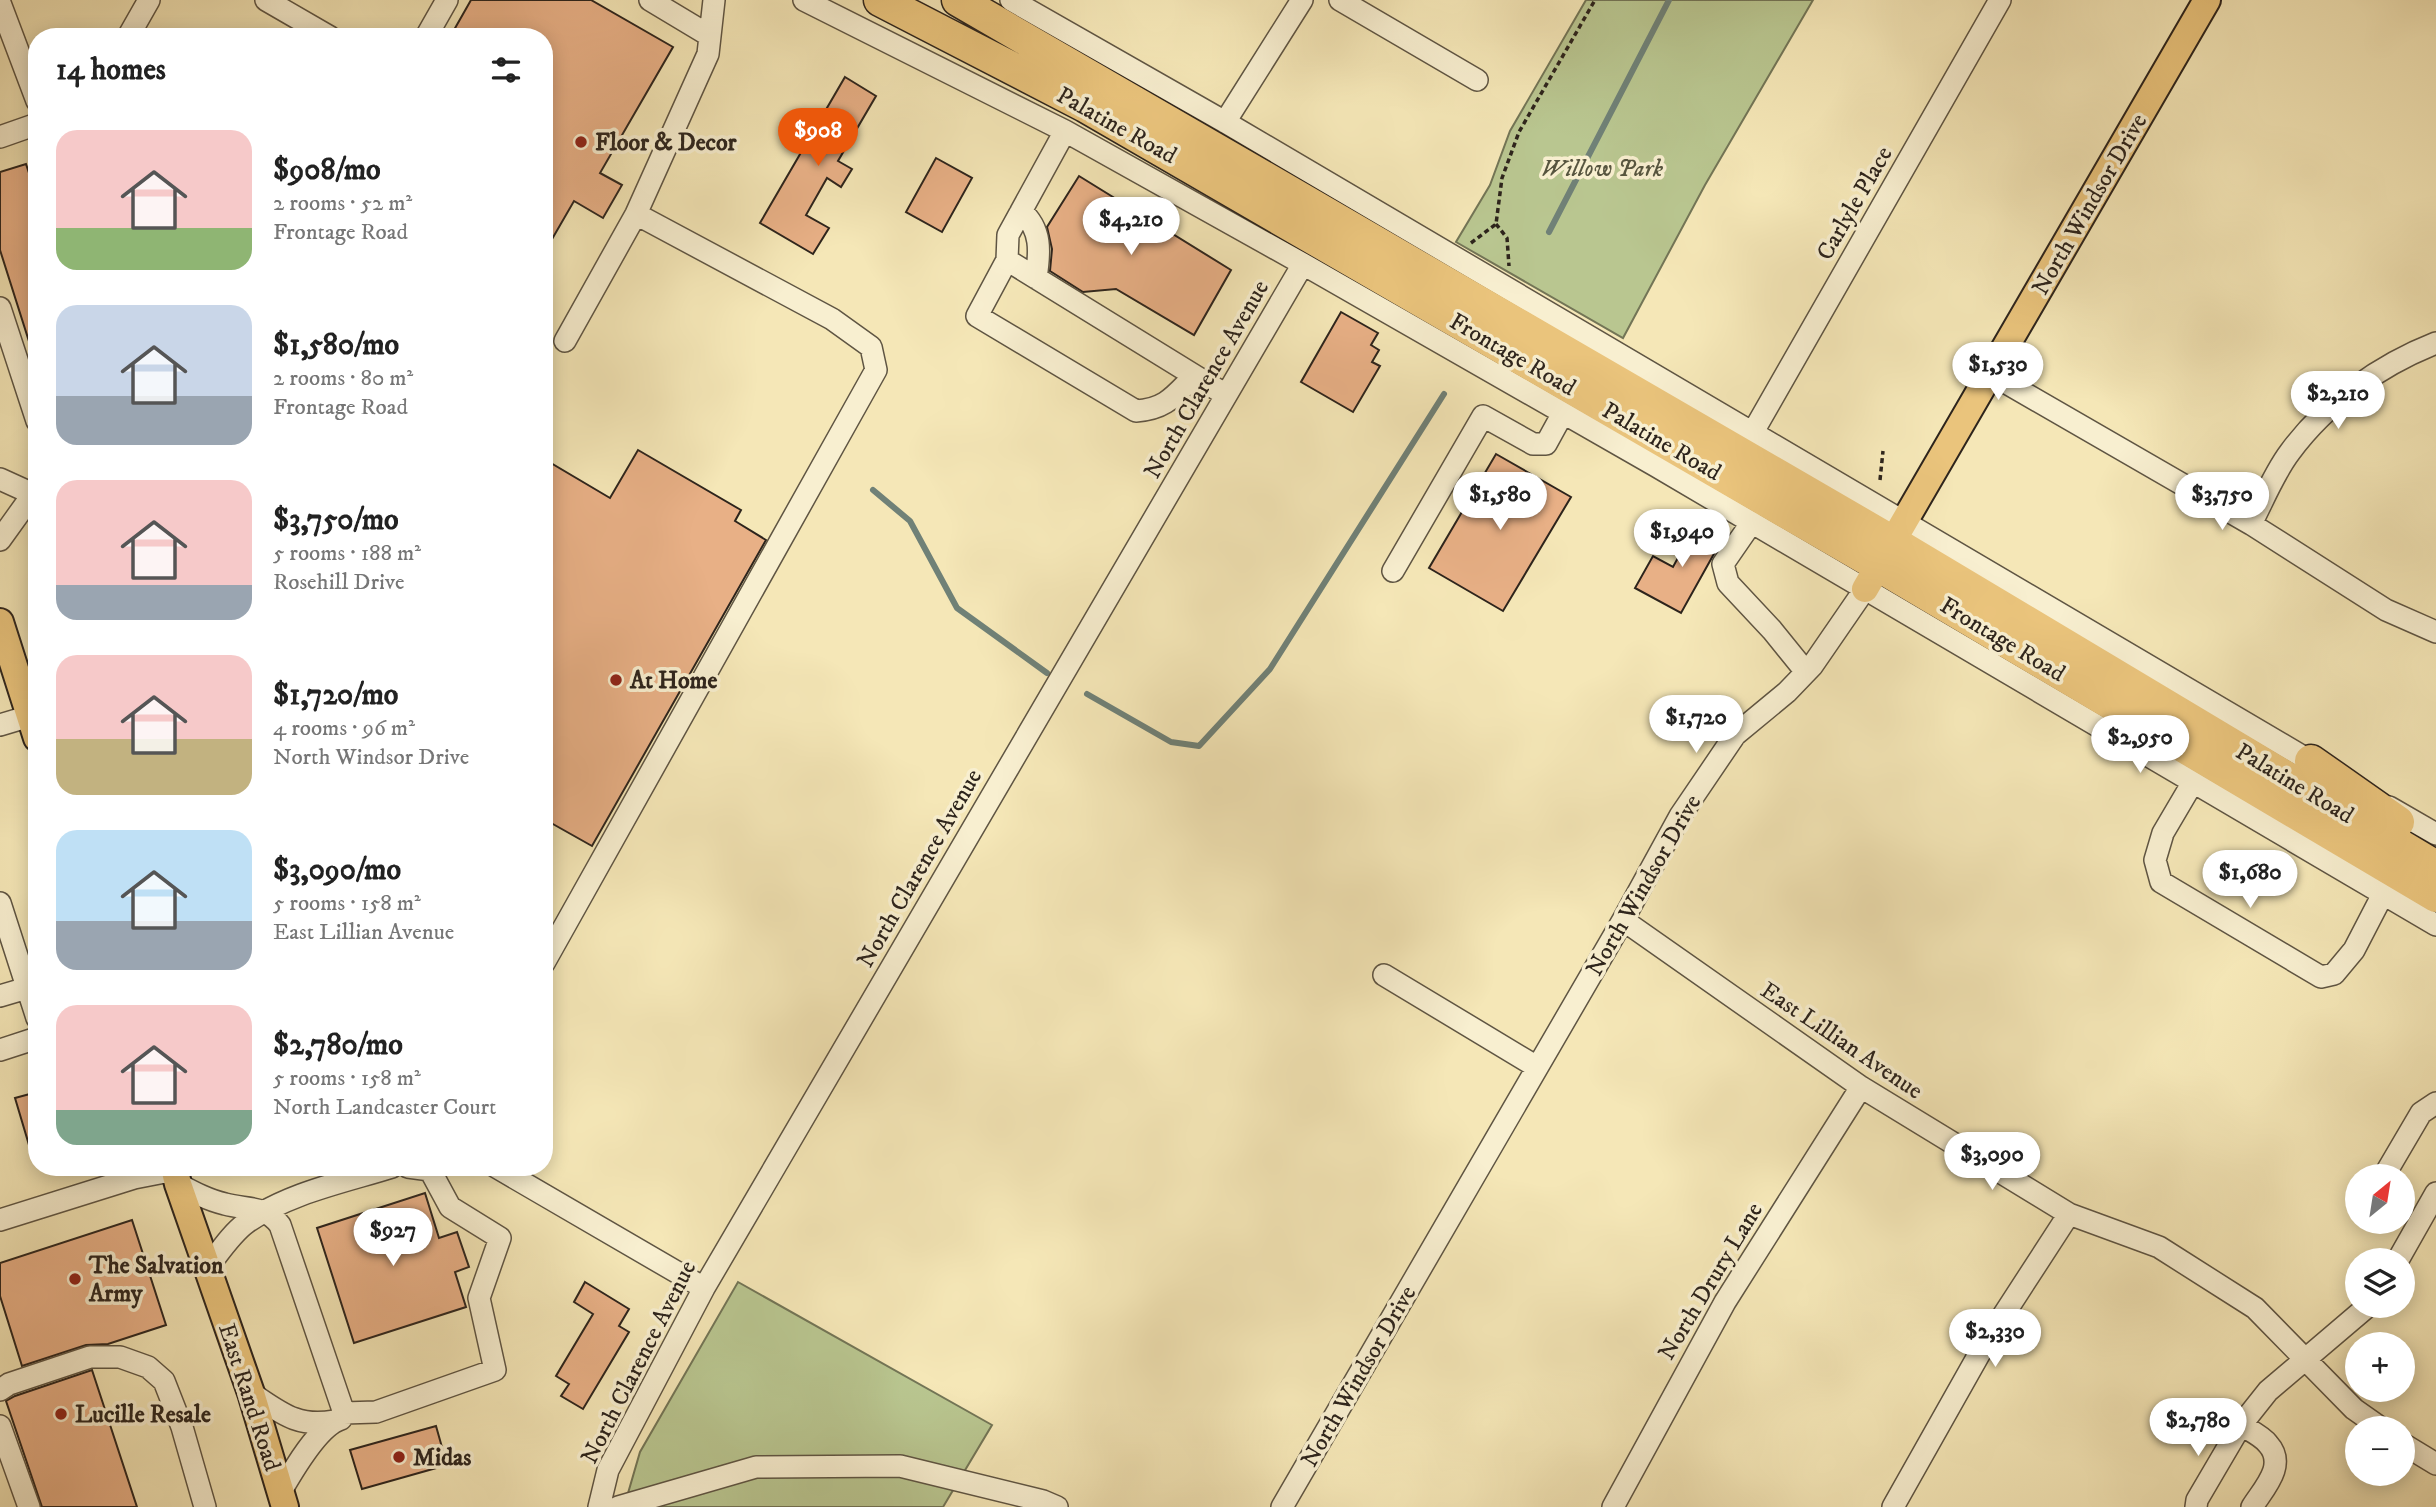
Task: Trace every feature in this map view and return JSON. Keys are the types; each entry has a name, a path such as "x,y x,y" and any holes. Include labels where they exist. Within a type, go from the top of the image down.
{"highway":[{"name":"Palatine Road","path":"880,0 1085,106 2436,867"},
{"name":"Palatine Road","path":"958,0 1885,555 2436,896"},
{"path":"2311,761 2436,849"}],"main road":[{"name":"North Windsor Drive","path":"1885,555 2204,1"},
{"path":"0,622 28,711"},
{"name":"East Rand Road","path":"177,1176 251,1393 283,1500"}],"street":[{"path":"133,28 149,0"},
{"path":"266,0 314,28"},
{"path":"431,28 447,0"},
{"path":"650,0 710,36"},
{"path":"565,341 636,214 708,54 714,0"},
{"name":"Frontage Road","path":"804,0 1065,131 1303,264 1752,522 1885,555 2311,761 2436,834"},
{"name":"Frontage Road","path":"1011,0 1754,432 1885,555 2193,782 2436,925"},
{"path":"1225,122 1302,0"},
{"path":"1340,0 1477,80"},
{"name":"Carlyle Place","path":"1754,432 2000,0"},
{"path":"0,3 5,42 28,84"},
{"path":"0,137 28,127"},
{"path":"1065,131 1008,235 1007,260 977,316 1136,411 1163,406 1194,376"},
{"path":"1021,211 1036,229 1036,278"},
{"path":"553,947 876,370 871,346 832,319 636,214"},
{"path":"1007,260 1226,396"},
{"name":"North Clarence Avenue","path":"598,1507 608,1470 704,1287 1303,264"},
{"path":"0,308 28,394"},
{"path":"2251,524 2289,453 2331,408 2380,369 2436,343"},
{"path":"1991,374 2251,524 2386,610 2436,632"},
{"path":"1393,571 1483,416 1533,444 1546,444 1563,413"},
{"path":"0,478 28,490"},
{"path":"0,540 28,502"},
{"path":"1752,522 1723,564 1728,583 1772,630 1806,672"},
{"name":"North Windsor Drive","path":"1282,1507 1623,920 1680,816 1735,735 1787,692 1806,672 1885,555"},
{"path":"0,725 28,727"},
{"path":"2193,782 2164,833 2155,860 2161,882 2321,977 2334,974 2354,950 2384,894"},
{"path":"0,903 28,991"},
{"name":"East Lillian Avenue","path":"1623,920 1861,1087 2069,1214 2159,1247 2255,1308 2364,1416"},
{"path":"1384,975 1537,1067"},
{"path":"0,996 27,988"},
{"path":"0,1050 28,1041"},
{"name":"North Drury Lane","path":"1613,1507 1725,1302 1861,1087"},
{"path":"2392,1164 2421,1113 2436,1103"},
{"path":"0,1220 137,1178 156,1176"},
{"path":"179,1176 226,1205 272,1214 280,1225 339,1417"},
{"path":"208,1268 244,1224 302,1196 364,1176"},
{"path":"251,1393 284,1415 316,1425 339,1417 376,1412 495,1370 479,1298 500,1238 450,1207 434,1176"},
{"path":"512,1176 704,1287"},
{"path":"2415,1215 2436,1193"},
{"path":"1893,1507 1986,1342 2069,1214"},
{"path":"2196,1507 2197,1500 2241,1424 2268,1391 2354,1318"},
{"path":"0,1390 9,1384 90,1357 120,1357 148,1367 164,1381 182,1427 205,1507"},
{"path":"283,1500 304,1453 339,1417"},
{"path":"2241,1424 2268,1443 2276,1458 2275,1472 2252,1507"},
{"path":"0,1426 29,1507"},
{"path":"2415,1452 2436,1464"},
{"path":"618,1507 756,1468 900,1465 1043,1500 1058,1507"}],"path":[{"path":"1470,245 1496,224 1502,178 1519,132 1595,0"},
{"path":"1496,224 1507,238 1509,266"},
{"path":"1880,480 1883,451"}],"green space":[{"name":"Willow Park","path":"1586,0 1813,0 1705,185 1623,338 1456,242 1490,185 1510,131"},
{"path":"738,1282 992,1425 943,1507 624,1507 640,1452"}],"building":[{"name":"Floor & Decor","path":"471,0 591,0 673,47 600,173 622,185 603,218 574,201 553,237 553,28 455,28"},
{"path":"845,77 876,96 838,161 852,169 841,187 827,178 806,215 829,228 813,254 760,223"},
{"path":"936,158 972,178 942,232 906,212"},
{"path":"26,164 28,170 28,338 0,250 0,172"},
{"path":"1079,176 1231,270 1194,335 1116,289 1083,292 1050,271 1052,249 1047,227"},
{"path":"1341,312 1378,333 1371,345 1379,350 1372,362 1380,366 1353,412 1301,382"},
{"name":"At Home","path":"638,450 741,510 735,521 766,540 592,846 553,824 553,464 610,498"},
{"path":"1496,454 1571,497 1503,611 1429,568"},
{"path":"1699,519 1725,534 1681,613 1635,588 1653,556 1673,567"},
{"path":"28,1094 28,1142 15,1098"},
{"path":"425,1193 439,1238 457,1232 469,1267 455,1272 466,1307 354,1343 317,1228"},
{"name":"The Salvation Army","path":"132,1220 166,1325 108,1344 86,1345 22,1366 0,1296 0,1263"},
{"path":"585,1282 629,1309 619,1326 629,1332 583,1409 561,1396 569,1384 556,1376 593,1314 574,1302"},
{"path":"92,1370 137,1507 42,1507 6,1401"},
{"name":"Midas","path":"436,1426 447,1465 362,1489 350,1450"}],"waterway":[{"path":"1549,232 1669,0"},
{"path":"1087,694 1171,742 1199,746 1270,669 1444,394"},
{"path":"873,490 910,521 957,608 1047,673"}],"place":[{"name":"Floor & Decor","path":"581,142"},
{"name":"At Home","path":"616,680"},
{"name":"The Salvation Army","path":"75,1279"},
{"name":"Lucille Resale","path":"61,1414"},
{"name":"Midas","path":"399,1457"}]}
